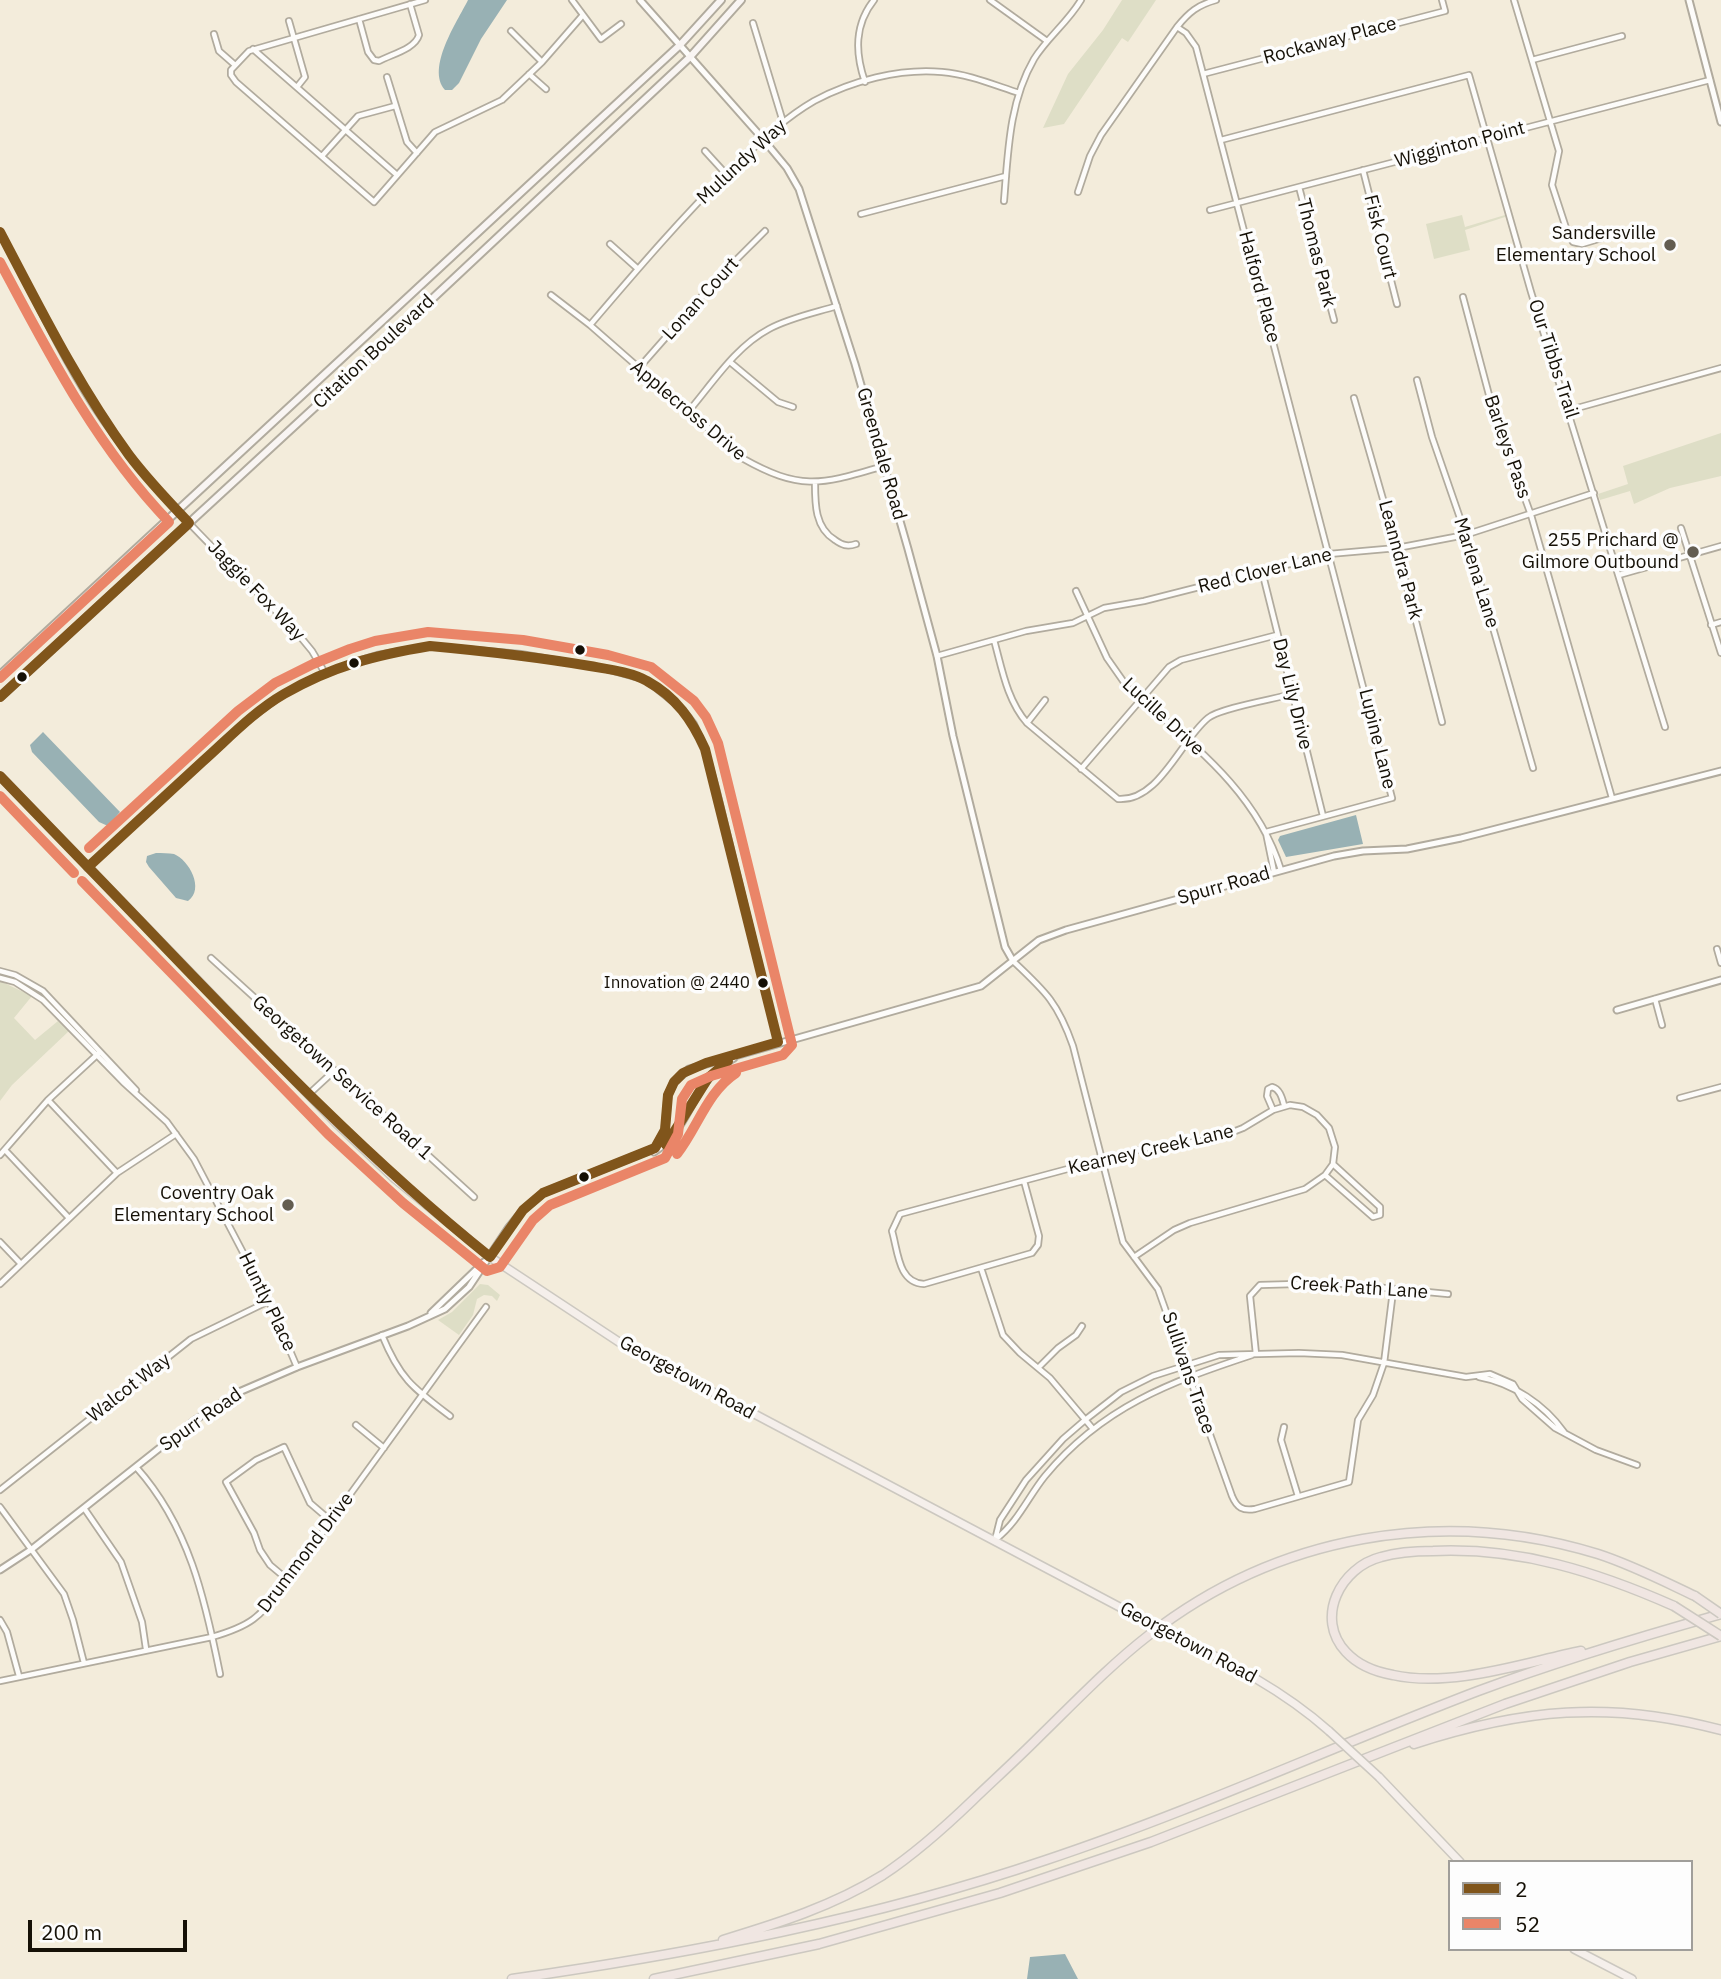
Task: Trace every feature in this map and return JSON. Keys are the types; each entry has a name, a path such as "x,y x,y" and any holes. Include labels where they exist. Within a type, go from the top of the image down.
{"highway":[{"path":"680,1953 800,1916 884,1874 948,1825 1093,1683 1147,1637 1207,1595 1290,1557 1377,1535 1447,1530 1481,1531 1553,1542 1598,1554 1695,1596 1721,1614"},
{"path":"1625,1641 1467,1676 1395,1676 1360,1664 1345,1651 1336,1635 1332,1616 1334,1599 1342,1583 1356,1567 1380,1557 1411,1552 1475,1551 1540,1559 1608,1578 1674,1606 1721,1636"},
{"path":"512,1979 680,1953 782,1933 935,1895 1045,1861 1149,1824 1478,1691 1625,1641 1721,1614"},
{"path":"654,1979 819,1944 1000,1894 1151,1842 1566,1682 1721,1636"},
{"path":"1338,1769 1470,1727 1539,1714 1602,1711 1657,1715 1721,1730"}],"main road":[{"name":"Citation Boulevard","path":"0,676 176,510 680,46 721,0"},
{"name":"Citation Boulevard","path":"0,697 690,57 741,0"},
{"name":"Georgetown Road","path":"0,776 307,1095 395,1179 490,1257 622,1344 1228,1662 1286,1696 1305,1709 1379,1777 1458,1860"},
{"path":"1578,1951 1632,1979"}],"street":[{"path":"425,0 253,49 235,65 231,75 374,202 435,132 502,100 542,62 583,15"},
{"path":"572,0 601,39 621,24"},
{"name":"Greendale Road","path":"640,0 763,139 787,168 799,189 884,466 937,656 977,835 1005,947 1013,961"},
{"path":"865,82 857,54 858,40 863,18 874,0"},
{"path":"990,0 998,2 1047,41"},
{"path":"1004,201 1010,134 1018,93 1035,58 1081,0"},
{"path":"1079,192 1090,156 1101,135 1177,27 1190,12 1216,0"},
{"name":"Rockaway Place","path":"1203,74 1446,11 1442,0"},
{"path":"1514,0 1559,152 1552,185 1567,232 1573,242 1581,244 1615,234"},
{"path":"1689,0 1721,122"},
{"path":"359,19 368,52 374,60 379,61 418,40 410,4"},
{"path":"289,22 305,77 297,87"},
{"path":"753,23 783,122"},
{"name":"Halford Place","path":"1177,27 1186,33 1196,47 1329,554"},
{"path":"511,31 542,62"},
{"path":"214,34 219,51 235,65"},
{"path":"1532,60 1622,36"},
{"path":"253,49 397,175"},
{"name":"Mulundy Way","path":"590,326 671,231 726,174 783,122 814,101 892,75 943,72 1018,93"},
{"path":"529,74 546,89"},
{"name":"Our Tibbs Trail","path":"1221,140 1469,75 1527,278 1665,727"},
{"path":"387,77 407,142 416,153"},
{"name":"Wigginton Point","path":"1210,210 1710,80"},
{"path":"322,156 358,116 394,106"},
{"path":"705,151 726,174"},
{"name":"Fisk Court","path":"1363,170 1397,304"},
{"path":"861,214 1006,176"},
{"name":"Thomas Park","path":"1299,187 1334,320"},
{"name":"Lonan Court","path":"638,369 718,278 765,231"},
{"name":"Jaggie Fox Way","path":"0,232 102,419 176,510 298,634 325,673"},
{"path":"610,244 638,269"},
{"name":"Applecross Drive","path":"551,295 742,458 761,469 786,479 815,483 884,466"},
{"name":"Barleys Pass","path":"1463,297 1493,410 1531,515 1612,798"},
{"path":"688,412 747,344 767,330 836,306"},
{"path":"730,362 778,402 793,407"},
{"path":"1570,411 1721,368"},
{"name":"Marlena Lane","path":"1417,380 1432,437 1470,547 1533,768"},
{"name":"Leanndra Park","path":"1354,398 1443,722"},
{"path":"815,483 815,505 822,528 830,538 843,545 856,544"},
{"name":"Red Clover Lane","path":"937,656 1026,631 1073,622 1115,605 1144,601 1329,554 1397,548 1465,535 1594,493"},
{"path":"1681,528 1721,653"},
{"path":"1619,575 1721,546"},
{"name":"Lupine Lane","path":"1266,832 1392,798 1329,554"},
{"name":"Day Lily Drive","path":"1262,571 1324,816"},
{"name":"Lucille Drive","path":"1076,591 1116,673 1239,790 1272,841 1277,871"},
{"path":"1711,625 1721,622"},
{"path":"1082,769 1169,667 1181,660 1277,635"},
{"path":"994,640 1011,701 1027,723 1118,799 1129,800 1148,790 1208,718 1293,694"},
{"path":"87,868 247,722 282,695 325,673 377,655 430,646 521,654 606,668 646,680 683,710 694,724 705,749 778,1042"},
{"path":"1027,723 1045,700"},
{"name":"Spurr Road","path":"627,1161 655,1148 667,1123 668,1095 674,1082 683,1073 778,1042 981,986 1039,940 1052,935 1353,852 1407,849 1448,841 1721,771"},
{"path":"1717,949 1721,962"},
{"name":"Georgetown Service Road 1","path":"211,958 474,1196"},
{"name":"Sullivans Trace","path":"1013,961 1051,999 1066,1024 1123,1242 1158,1289 1235,1503 1248,1510 1349,1482 1358,1420 1373,1395 1384,1363 1393,1290"},
{"name":"Huntly Place","path":"0,971 15,975 43,991 99,1053"},
{"name":"Huntly Place","path":"0,978 15,982 43,1000 99,1053 176,1134 194,1159 268,1301 297,1367"},
{"path":"1617,1010 1721,980"},
{"path":"1655,999 1662,1025"},
{"name":"Spurr Road","path":"0,1570 32,1549 195,1420 239,1392 428,1315 490,1257 523,1210 543,1194 563,1184 649,1155 665,1145 676,1133 694,1097 709,1075 719,1066 746,1052"},
{"path":"0,1155 48,1100 99,1053"},
{"path":"307,1095 334,1071"},
{"path":"1135,1257 1174,1230 1190,1223 1305,1189 1325,1175 1333,1164 1335,1147 1329,1128 1317,1115 1303,1107 1284,1105 1280,1093 1272,1087 1268,1089 1267,1096 1273,1110"},
{"path":"1680,1098 1721,1087"},
{"path":"48,1100 117,1173"},
{"name":"Kearney Creek Lane","path":"1024,1181 1039,1236 1038,1245 1032,1253 924,1284 909,1281 904,1275 892,1231 900,1214 1024,1181 1101,1161 1160,1145 1215,1139 1243,1128 1284,1105"},
{"path":"0,1284 117,1173 176,1134"},
{"path":"5,1150 69,1218"},
{"path":"1325,1175 1373,1217 1380,1215 1380,1208 1333,1164"},
{"path":"0,1242 21,1264"},
{"path":"981,1268 1003,1335 1020,1353 1039,1367 1093,1430"},
{"name":"Creek Path Lane","path":"1256,1354 1250,1296 1260,1284 1333,1283 1448,1294"},
{"name":"Walcot Way","path":"0,1490 191,1339 268,1301"},
{"name":"Drummond Drive","path":"0,1681 212,1637 252,1623 288,1580 486,1307"},
{"path":"1039,1367 1076,1335 1082,1326"},
{"path":"382,1335 399,1371 423,1395 450,1416"},
{"path":"995,1540 1000,1520 1034,1471 1063,1439 1085,1420 1121,1392 1185,1364 1219,1354 1342,1355 1498,1381 1517,1391 1522,1399 1555,1428 1596,1450 1637,1465"},
{"path":"995,1540 1011,1527 1043,1479 1093,1430 1129,1404 1189,1376 1256,1354"},
{"path":"356,1425 384,1448"},
{"path":"1284,1427 1281,1440 1298,1496"},
{"path":"288,1580 270,1565 260,1550 254,1533 226,1482 256,1461 284,1447 310,1503 331,1521"},
{"path":"136,1468 149,1482 176,1523 186,1545 202,1590 220,1674"},
{"path":"1034,1471 1043,1479"},
{"path":"0,1507 64,1594 84,1663"},
{"path":"84,1508 121,1562 142,1622 146,1649"},
{"path":"0,1620 7,1632 19,1676"}],"green space":[{"path":"1122,0 1156,0 1128,42 1122,38 1064,124 1043,128 1068,74 1103,30"},
{"path":"1462,215 1465,227 1505,217 1465,230 1470,250 1434,259 1426,224"},
{"path":"1721,433 1721,476 1670,488 1634,504 1630,491 1600,500 1598,494 1628,484 1623,466"},
{"path":"0,981 32,996 14,1018 35,1040 58,1021 69,1031 12,1085 0,1101"},
{"path":"480,1284 488,1285 500,1295 497,1301 492,1296 484,1295 477,1299 473,1315 459,1335 438,1320 452,1312"}],"water":[{"path":"468,0 507,0 481,39 459,83 452,90 445,90 440,81 441,58"},
{"path":"43,732 120,812 108,826 99,822 32,752 30,745"},
{"path":"1356,815 1363,844 1286,857 1278,840 1280,836"},
{"path":"156,853 174,854 190,868 195,889 188,901 176,898 149,867 147,856"},
{"path":"1065,1954 1078,1979 1027,1979 1030,1957"}],"transit line":[{"name":"2","path":"0,232 60,346 110,428 143,473 189,523 0,697"},
{"name":"52","path":"0,262 56,365 96,431 143,493 169,522 0,678"},
{"name":"52","path":"82,881 328,1134 403,1203 487,1271 500,1267 533,1220 550,1205 665,1158 678,1134 682,1099 691,1085 711,1076 783,1055 792,1045 718,743 706,717 694,701 651,667 608,655 523,640 428,632 375,641 350,649 275,683 238,711 89,848"},
{"name":"2","path":"430,646 530,657 627,673 657,687 675,702 695,728 705,749 778,1042 706,1063 683,1073 674,1082 668,1095 665,1130 655,1148 543,1193 523,1210 490,1257 384,1166 333,1118 88,867 241,726 273,701 302,684 337,669 391,653 430,646"},
{"name":"2","path":"0,776 88,867"},
{"name":"52","path":"0,796 74,873"},
{"name":"2","path":"666,1145 708,1078 728,1061"},
{"name":"52","path":"677,1154 710,1100 736,1073"}],"place":[{"name":"Sandersville Elementary School","path":"1670,245"},
{"name":"255 Prichard @ Gilmore Outbound","path":"1693,552"},
{"name":"Innovation @ 2440","path":"763,983"},
{"name":"Coventry Oak Elementary School","path":"288,1205"}]}
